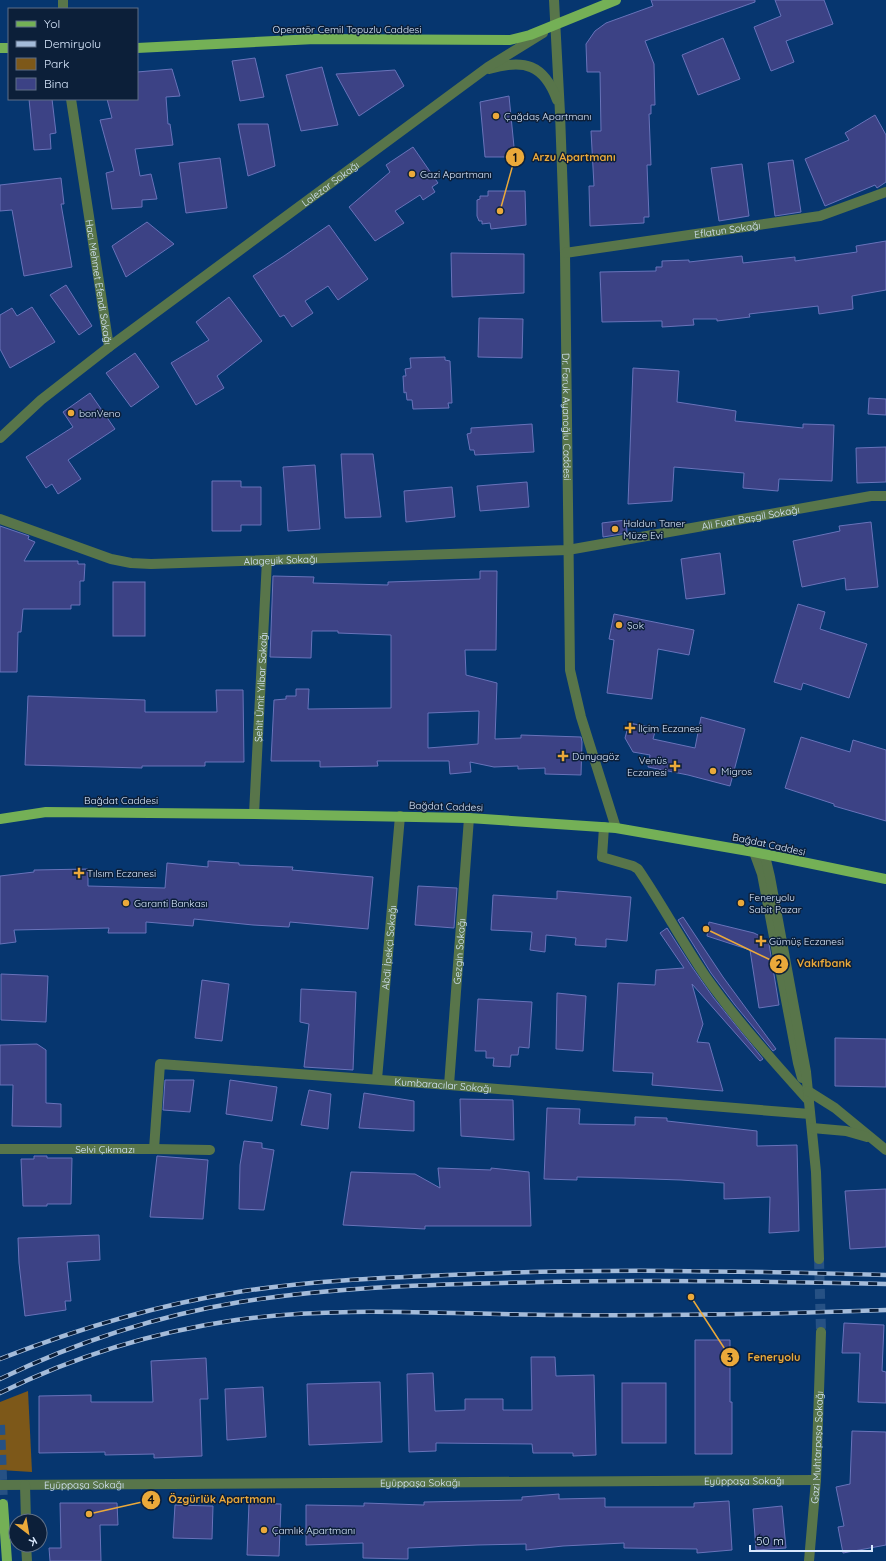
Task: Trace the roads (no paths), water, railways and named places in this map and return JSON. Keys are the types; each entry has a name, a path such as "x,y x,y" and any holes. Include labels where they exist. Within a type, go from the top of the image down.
{"main road":[{"name":"Operatör Cemil Topuzlu Caddesi","path":"138,48 309,40 503,40 523,38 616,0"},
{"name":"Bağdat Caddesi","path":"0,819 46,812 254,814 469,818 604,827 754,852 765,856 886,879"},
{"path":"3,1504 7,1561"}],"street":[{"name":"Dr. Faruk Ayanoğlu Caddesi","path":"554,0 565,253 570,670 581,717 616,828"},
{"name":"Lalezar Sokağı","path":"109,347 481,72 554,25"},
{"path":"481,72 515,64 536,70 544,75 549,82 560,113"},
{"name":"Hacı Mehmet Efendi Sokağı","path":"0,438 42,400 109,347 71,100"},
{"name":"Eflatun Sokağı","path":"565,253 820,216 886,192"},
{"name":"Ali Fuat Başgil Sokağı","path":"568,550 871,496 886,496"},
{"name":"Alageyik Sokağı","path":"0,519 122,562 151,564 568,550"},
{"name":"Şehit Ümit Yılbar Sokağı","path":"254,814 267,560"},
{"name":"Abdi İpekçi Sokağı","path":"377,1079 400,816"},
{"name":"Gezgin Sokağı","path":"449,1085 469,818"},
{"path":"604,827 602,858 633,866 638,869 697,964 723,1001 808,1096 835,1108 886,1150"},
{"path":"754,852 762,874 799,1069 808,1096"},
{"path":"765,856 802,1047 816,1172 820,1259"},
{"name":"Kumbaracılar Sokağı","path":"154,1148 160,1064 377,1079 810,1114"},
{"path":"812,1128 846,1131 871,1138"},
{"name":"Selvi Çıkmazı","path":"0,1150 154,1148 210,1150"},
{"name":"Gazi Muhtarpaşa Sokağı","path":"809,1561 816,1480 821,1332"},
{"name":"Eyüppaşa Sokağı","path":"0,1485 816,1480"},
{"path":"25,1484 26,1513"}],"tunnel":[{"path":"819,1259 821,1332"},
{"path":"0,1425 3,1504"}],"railway":[{"path":"0,1359 88,1328 147,1311 208,1297 264,1288 370,1279 558,1271 722,1271 886,1275"},
{"path":"0,1379 58,1353 87,1342 148,1323 240,1302 305,1293 404,1286 598,1281 886,1284"},
{"path":"0,1393 57,1368 115,1347 175,1331 205,1325 276,1315 357,1312 520,1315 683,1315 886,1310"}],"place":[{"name":"Çağdaş Apartmanı","path":"496,116"},
{"name":"Gazi Apartmanı","path":"412,174"},
{"name":"Arzu Apartmanı","path":"500,211"},
{"name":"bonVeno","path":"71,413"},
{"name":"Haldun Taner Müze Evi","path":"615,529"},
{"name":"Şok","path":"619,625"},
{"name":"İlçim Eczanesi","path":"630,728"},
{"name":"Dünyagöz","path":"563,756"},
{"name":"Venüs Eczanesi","path":"675,766"},
{"name":"Migros","path":"713,771"},
{"name":"Tılsım Eczanesi","path":"79,873"},
{"name":"Garanti Bankası","path":"126,903"},
{"name":"Feneryolu Sabit Pazar","path":"741,903"},
{"name":"Vakıfbank","path":"706,929"},
{"name":"Gümüş Eczanesi","path":"761,941"},
{"name":"Feneryolu","path":"691,1297"},
{"name":"Özgürlük Apartmanı","path":"89,1514"},
{"name":"Çamlık Apartmanı","path":"264,1530"}]}
